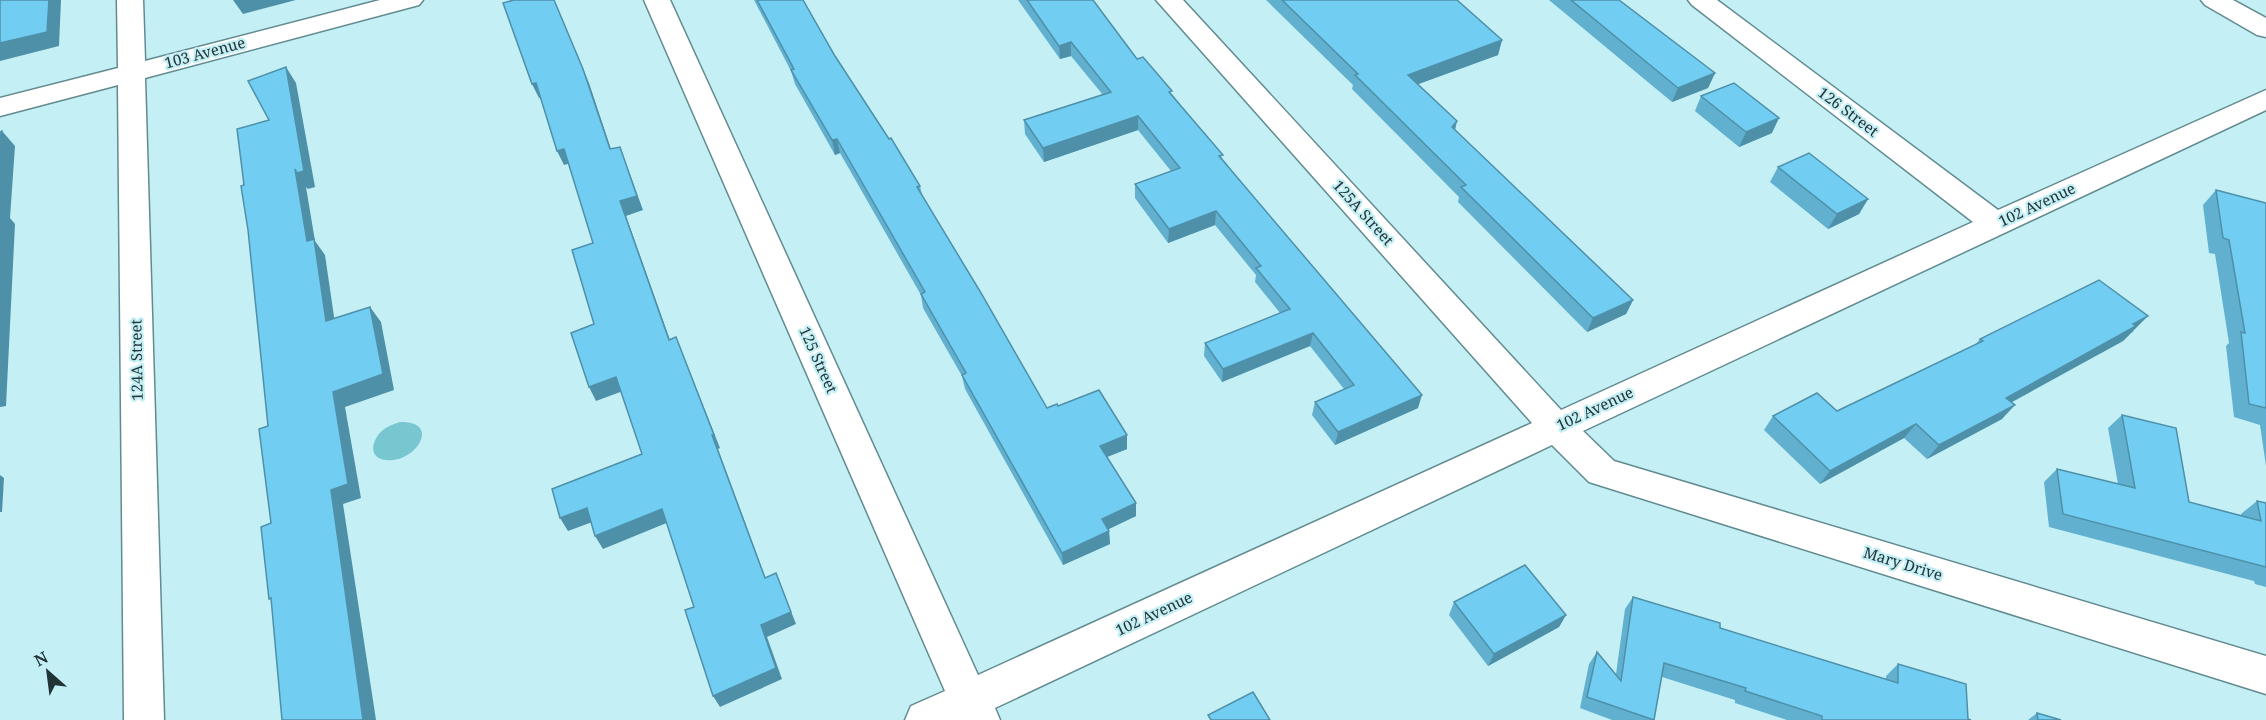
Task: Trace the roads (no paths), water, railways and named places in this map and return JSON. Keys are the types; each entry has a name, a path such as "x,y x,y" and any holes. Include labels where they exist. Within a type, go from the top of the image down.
{"street":[{"name":"124A Street","path":"130,0 144,720"},
{"name":"103 Avenue","path":"0,107 410,0"},
{"name":"125 Street","path":"657,0 975,710"},
{"name":"125A Street","path":"1169,0 1556,427"},
{"name":"126 Street","path":"1701,0 1996,224"},
{"path":"2214,0 2266,29"},
{"name":"102 Avenue","path":"925,720 975,710 1556,427 2266,99"},
{"name":"Mary Drive","path":"1556,427 1602,472 2266,675"}]}
